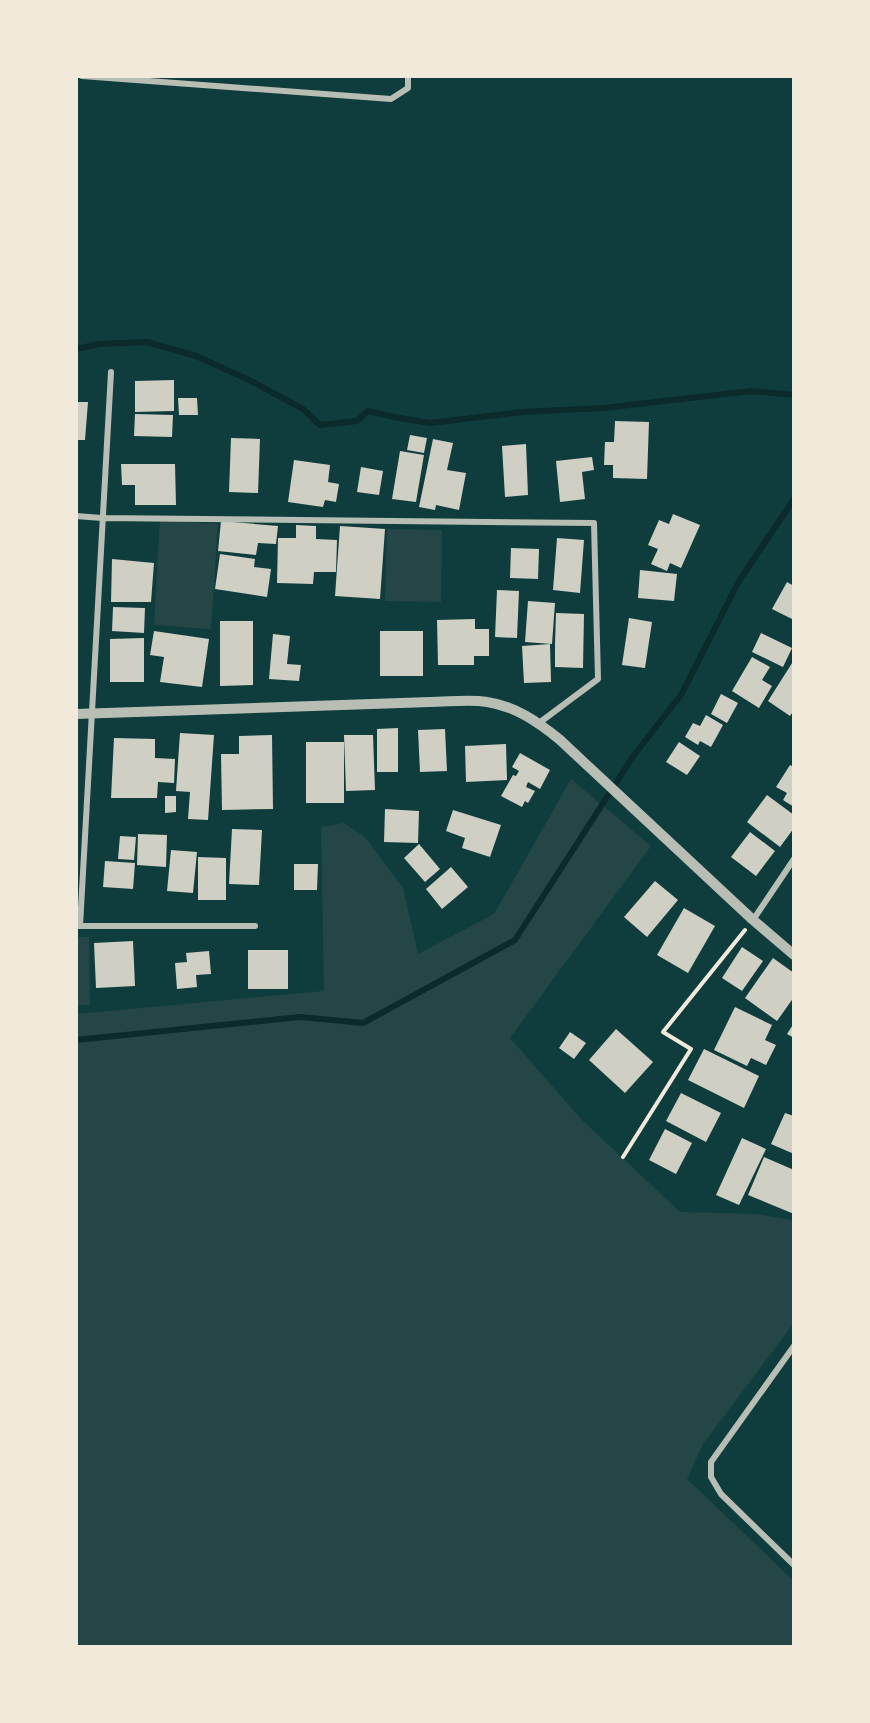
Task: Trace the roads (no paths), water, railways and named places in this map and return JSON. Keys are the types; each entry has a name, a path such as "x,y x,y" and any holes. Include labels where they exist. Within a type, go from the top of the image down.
{"street":[{"path":"82,76 391,99 408,88 408,76"},
{"path":"111,372 78,926 255,926"},
{"path":"76,516 594,523 598,679 539,723"},
{"path":"76,714 430,702 488,702 519,712 539,723 559,739 753,920 794,955"},
{"path":"753,920 794,859"},
{"path":"794,1346 711,1462 711,1477 721,1494 794,1565"}],"waterway":[{"path":"76,349 99,344 147,342 196,356 249,380 303,409 320,425 357,421 368,411 430,423 522,412 603,408 751,391 794,395"},
{"path":"76,1040 300,1017 363,1023 515,940 634,755 681,695 739,581 794,499"}]}
